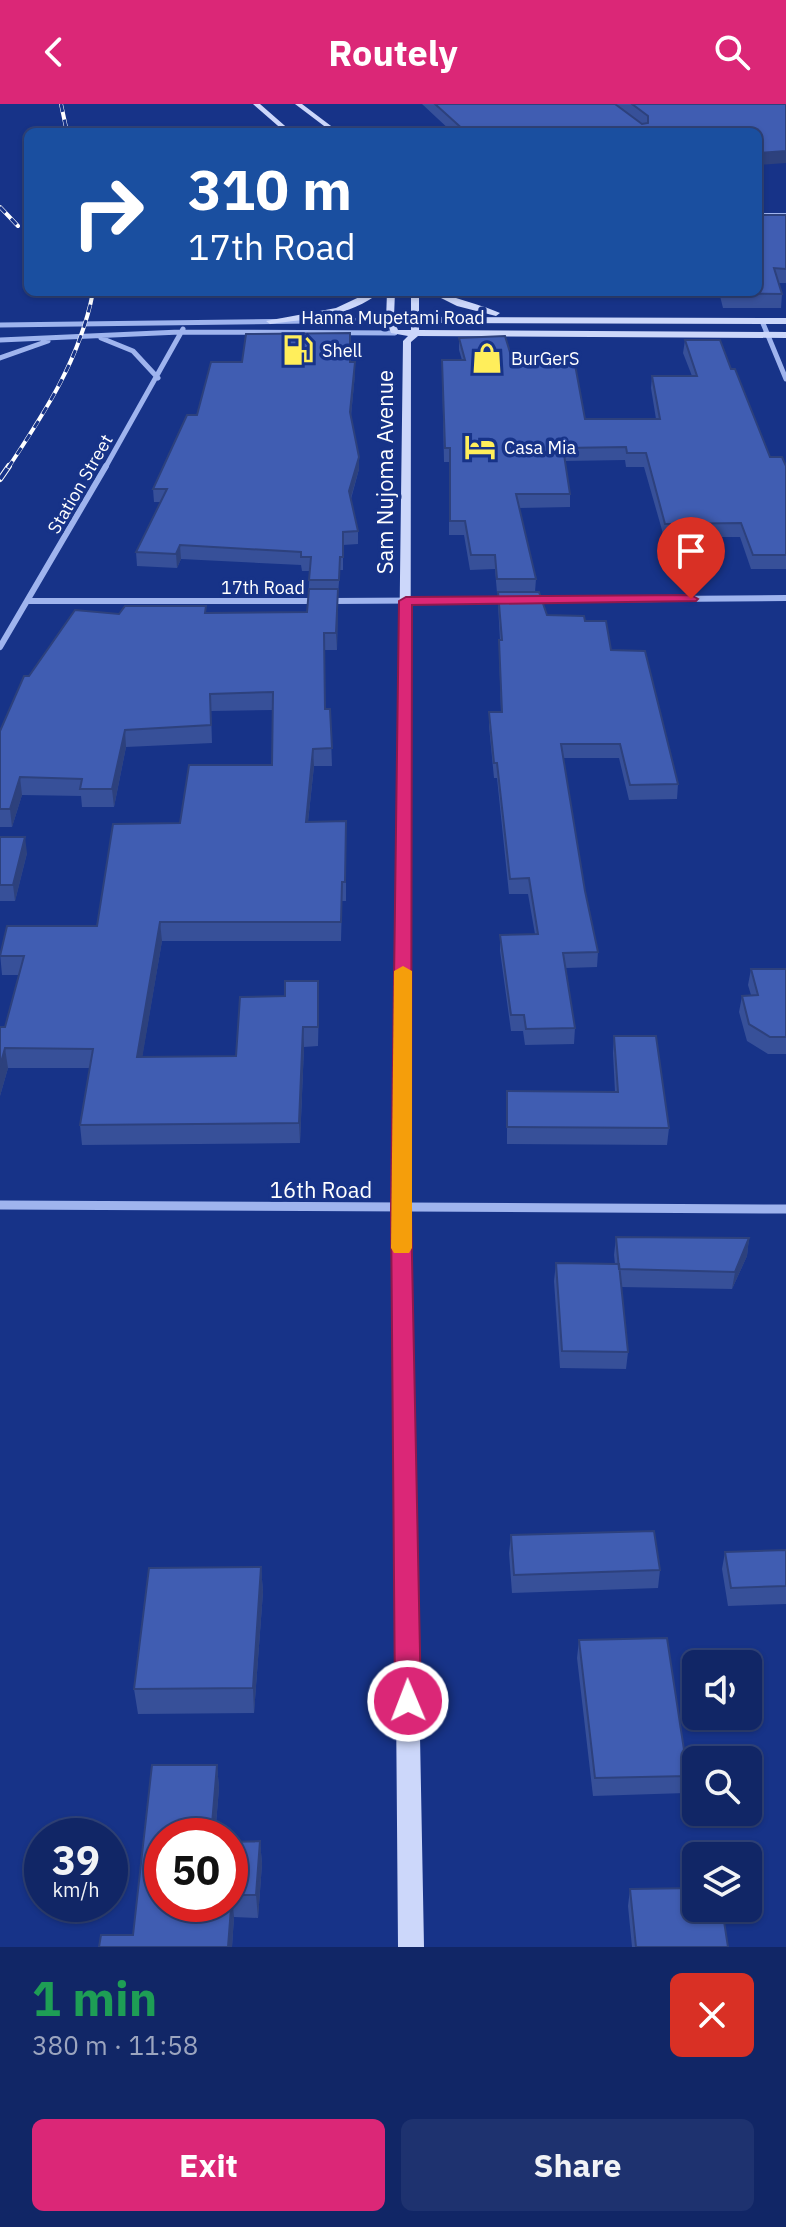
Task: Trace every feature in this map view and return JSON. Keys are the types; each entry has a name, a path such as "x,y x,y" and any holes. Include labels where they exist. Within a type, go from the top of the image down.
{"main road":[{"path":"256,104 284,128"},
{"path":"298,104 331,128"},
{"path":"270,321 334,312 361,303 371,296"},
{"name":"Sam Nujoma Avenue","path":"391,296 390,320 406,336"},
{"name":"Sam Nujoma Avenue","path":"411,1947 401,1208 406,336 415,320 415,296"},
{"path":"442,296 460,304 527,320"},
{"name":"Hanna Mupetami Road","path":"390,320 786,321"},
{"name":"Hanna Mupetami Road","path":"406,336 786,335"}],"street":[{"path":"762,215 786,215"},
{"name":"Hanna Mupetami Road","path":"0,325 390,320"},
{"name":"Station Street","path":"0,647 158,378 187,321"},
{"path":"762,321 786,379"},
{"path":"0,349 13,325"},
{"name":"Hanna Mupetami Road","path":"4,340 180,332 406,336"},
{"path":"95,336 133,351 158,378"},
{"path":"0,358 60,337"},
{"name":"17th Road","path":"28,601 786,598"},
{"name":"16th Road","path":"0,1205 786,1209"}],"building":[{"path":"435,104 615,104 642,124 648,123 648,116 632,104 786,104 786,151 762,153 762,128 462,128"},
{"path":"762,215 786,215 786,269 774,268 782,294 762,294"},
{"path":"350,333 350,362 355,362 350,412 359,457 349,491 358,531 343,532 339,580 309,580 311,557 301,557 301,552 180,545 176,554 136,552 167,489 153,489 187,415 197,415 211,362 242,362 246,334"},
{"path":"505,336 512,359 574,359 585,419 660,419 652,376 697,376 685,340 720,340 770,457 782,457 786,466 786,555 753,555 741,523 665,524 646,453 627,453 626,447 563,448 570,494 516,494 536,579 497,579 495,555 471,555 465,521 450,521 450,448 445,448 442,360 465,360 459,338"},
{"path":"309,589 338,589 336,633 324,633 325,709 330,709 332,748 313,749 306,822 346,821 341,922 160,922 137,1057 236,1056 240,997 285,996 285,981 318,981 318,1027 303,1027 299,1123 80,1125 93,1049 5,1048 0,1066 0,1027 5,1027 24,956 0,956 7,926 97,926 113,824 180,823 189,765 272,765 273,692 210,694 211,725 125,730 112,789 80,789 82,779 20,777 10,809 0,809 0,731 24,676 29,676 75,610 119,614 125,606 206,606 205,613 307,612"},
{"path":"498,592 539,592 547,615 584,616 585,621 606,621 611,650 645,651 678,784 630,785 620,744 561,744 598,952 563,953 575,1028 526,1029 524,1015 511,1015 500,935 538,934 529,878 510,879 497,763 494,763 489,712 502,712"},
{"path":"0,837 25,837 13,885 0,885"},
{"path":"751,969 786,969 786,1037 770,1037 749,1024 742,996 758,995"},
{"path":"614,1036 656,1036 669,1128 507,1127 507,1091 618,1092"},
{"path":"616,1237 749,1238 735,1272 619,1269"},
{"path":"556,1263 619,1264 628,1352 562,1351"},
{"path":"654,1531 660,1570 514,1575 511,1535"},
{"path":"786,1550 786,1586 731,1588 725,1552"},
{"path":"261,1567 253,1688 134,1689 149,1568"},
{"path":"667,1638 683,1746 682,1776 595,1778 579,1640"},
{"path":"152,1765 217,1765 213,1818 146,1818"},
{"path":"144,1837 144,1922 230,1922 228,1947 99,1947 101,1935 133,1935"},
{"path":"248,1841 260,1841 256,1895 248,1895"},
{"path":"682,1888 682,1922 724,1922 728,1947 636,1947 630,1889"}],"railway":[{"path":"61,104 66,128"},
{"path":"0,207 18,226"},
{"path":"8,468 60,384 79,340 92,296"},
{"path":"0,479 9,466"}],"slow traffic":[{"path":"402,1248 403,971"}],"place":[{"name":"Shell","path":"298,350"},
{"name":"BurGerS","path":"487,358"},
{"name":"Casa Mia","path":"480,447"}],"route":[{"path":"408,1701 401,1208 406,601 691,599"}]}
